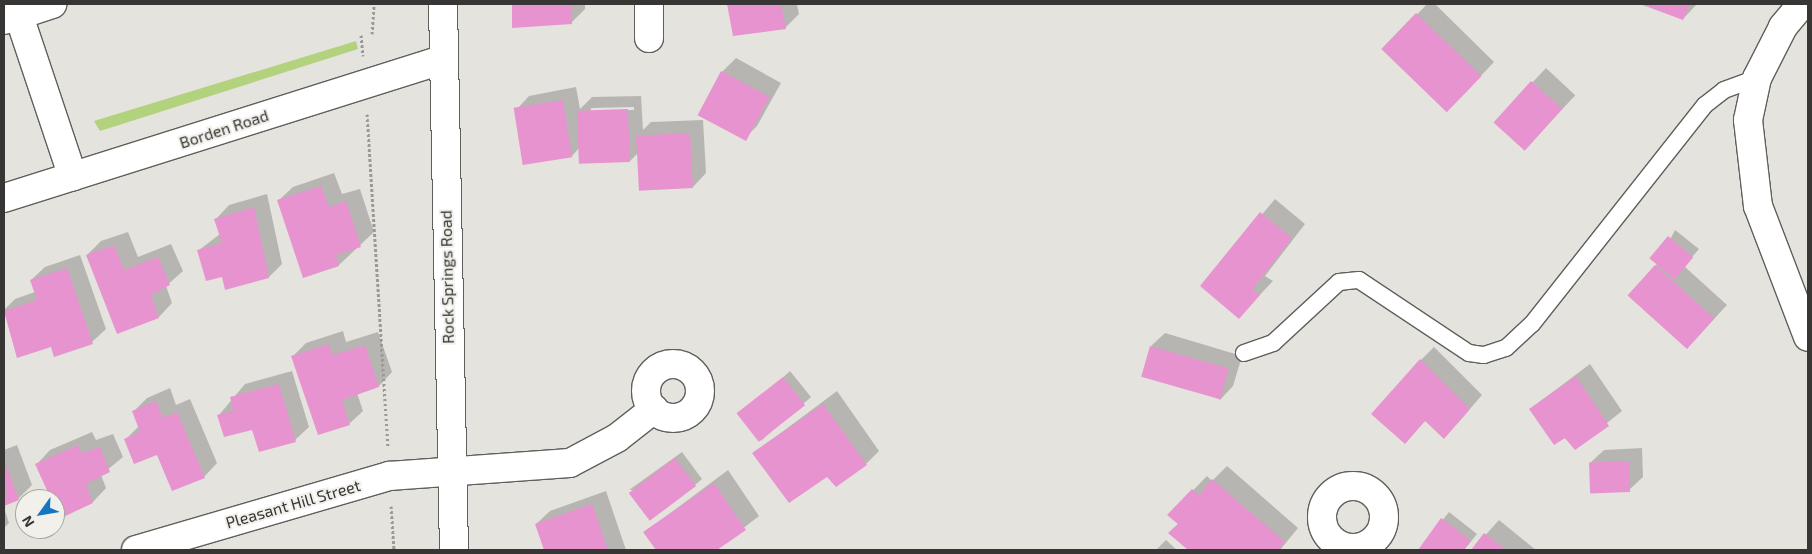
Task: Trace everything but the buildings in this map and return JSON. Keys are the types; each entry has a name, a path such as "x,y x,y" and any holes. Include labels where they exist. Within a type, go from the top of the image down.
{"street":[{"path":"52,4 12,13 72,177"},
{"name":"Rock Springs Road","path":"443,4 454,550"},
{"path":"649,4 649,38"},
{"path":"1802,4 1783,27 1757,78 1748,120 1758,206 1808,337"},
{"name":"Borden Road","path":"4,198 443,60"},
{"name":"Pleasant Hill Street","path":"136,550 190,542 389,476 452,474 570,463 616,438 654,409"}],"lane":[{"path":"1244,353 1273,343 1339,282 1359,280 1469,353 1484,355 1506,348 1532,324 1705,105 1724,90 1757,78"}],"path":[{"path":"372,34 374,4"},
{"path":"361,34 394,550"}],"green space":[{"path":"356,41 358,49 100,131 94,121"}]}
